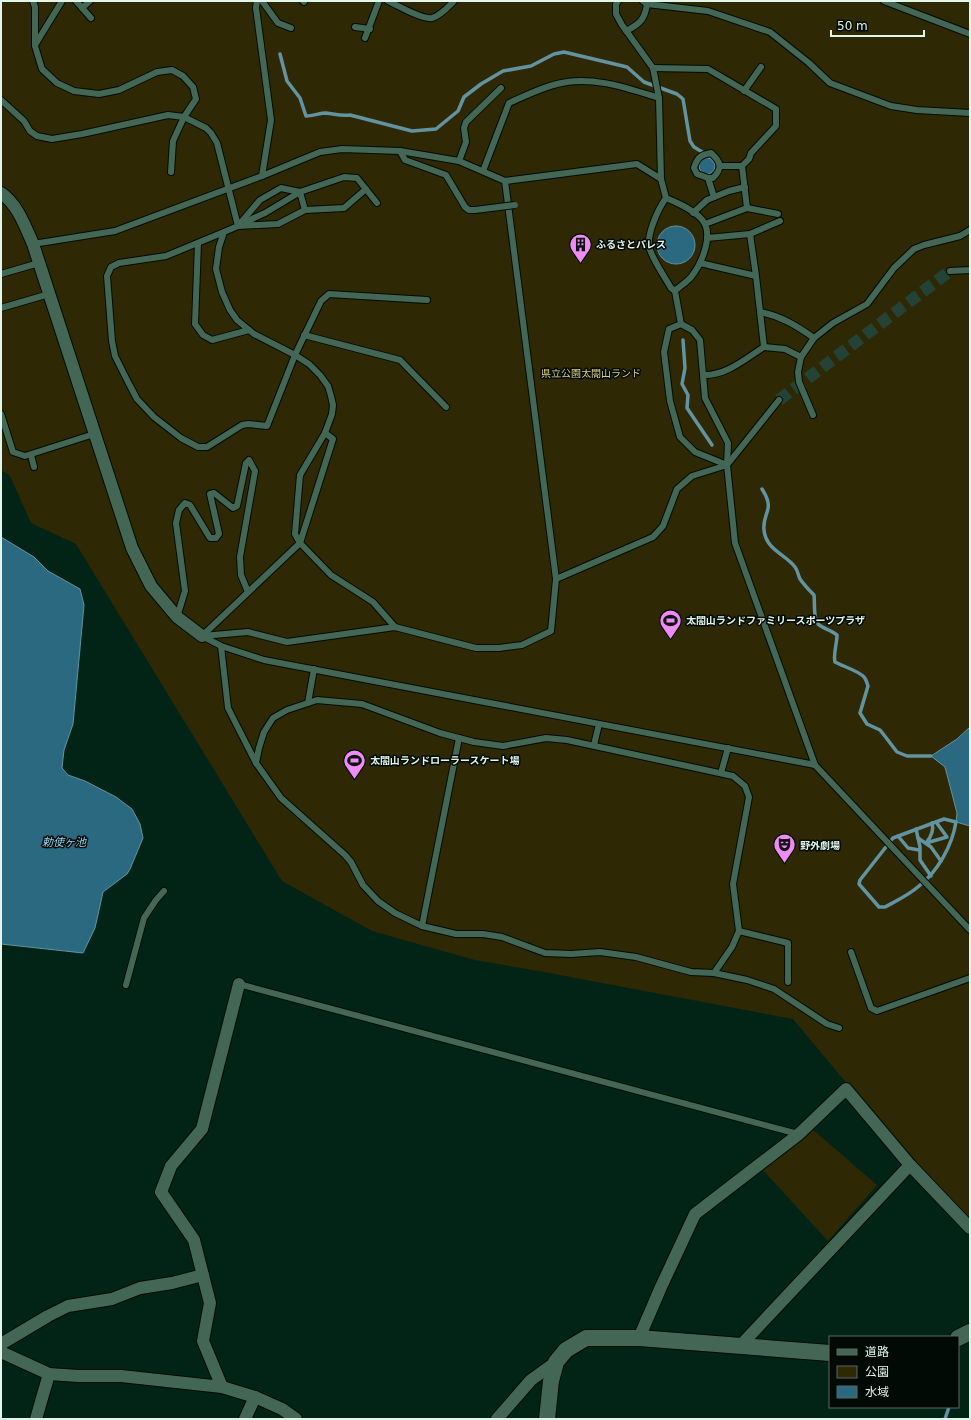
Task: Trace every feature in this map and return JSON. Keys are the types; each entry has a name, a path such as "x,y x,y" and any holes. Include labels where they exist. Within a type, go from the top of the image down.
{"street":[{"path":"1,193 8,198 20,214 33,244 132,548 151,586 177,617 202,636"},
{"path":"222,1387 203,1341 210,1303 194,1240 161,1192 171,1166 202,1129 239,984"},
{"path":"640,1338 661,1287 695,1214 799,1134 846,1089 910,1165 970,1228"},
{"path":"740,1346 910,1165"},
{"path":"1,1344 68,1306 112,1299 140,1288 172,1284 203,1275"},
{"path":"959,1338 970,1332"},
{"path":"497,1419 531,1380 556,1362 566,1350 586,1338 640,1338 829,1353"},
{"path":"1,1352 48,1374 121,1376 222,1387 282,1409 296,1419"},
{"path":"547,1419 551,1381 556,1362"},
{"path":"36,1419 48,1374"},
{"path":"245,1419 255,1398"}],"lane":[{"path":"33,1 35,7 35,46 42,69 57,82 74,91 99,94 119,90 157,72 172,70 183,76 193,87 196,99 184,117 173,141 171,172"},
{"path":"35,46 62,1"},
{"path":"76,1 91,18"},
{"path":"82,8 90,1"},
{"path":"257,1 256,8 271,120 262,176"},
{"path":"262,1 278,23 292,28"},
{"path":"365,38 370,29 379,1"},
{"path":"388,1 423,17 431,18 440,14 454,1"},
{"path":"884,1 970,34"},
{"path":"616,2 616,14 654,68 659,98 661,179 666,198 660,207 649,239 649,249 671,288 675,291 681,324"},
{"path":"626,30 641,21 645,14 645,2 708,10 770,32 809,63 830,83 891,106 917,110 970,113"},
{"path":"355,27 370,29"},
{"path":"744,91 761,67"},
{"path":"654,68 708,69 776,109 776,126 751,153 749,158 742,166 720,166"},
{"path":"484,171 509,103 536,90 558,83 587,81 598,82 659,98"},
{"path":"459,162 466,142 464,128 466,122 500,88"},
{"path":"1,100 24,122 30,131 37,136 52,139 168,115 184,117 206,128 217,143 238,226"},
{"path":"33,244 115,231 229,189 320,152 342,149 400,151 459,162 506,180 637,164 661,179"},
{"path":"400,151 405,160 446,175 469,210 515,205"},
{"path":"710,152 717,158 720,166 718,173 713,178 708,178 697,174 694,168 696,160 701,155 710,152"},
{"path":"742,166 747,208"},
{"path":"377,203 357,178 344,177 300,192 265,213 238,226 166,256 119,263 111,267 107,276 112,341 115,356 127,380 137,399 154,418 181,438 198,447 207,447 242,425 248,424 267,426 304,335 320,301 329,294 427,300"},
{"path":"708,178 714,198"},
{"path":"202,636 248,632 287,642 395,627 476,648 499,648 522,645 551,631 556,579 506,180"},
{"path":"693,213 707,200 729,191 745,187"},
{"path":"238,226 260,200 282,188 300,192"},
{"path":"238,226 278,224 305,210 344,208 366,189"},
{"path":"300,192 305,210"},
{"path":"666,198 683,205 705,224 707,238 705,252 700,263 692,276 675,291"},
{"path":"705,224 747,208 778,214"},
{"path":"707,238 750,234 780,221"},
{"path":"813,415 799,382 798,372 801,357 814,338 833,323 867,304 894,268 914,249 960,236 970,230"},
{"path":"224,232 219,247 216,269 222,292 230,310 237,320 248,330 309,364 328,386 333,405 332,414 325,433 300,475 295,534 300,543 331,576 373,602 395,627"},
{"path":"750,234 764,347"},
{"path":"198,243 196,324 203,335 212,340 248,330"},
{"path":"1,274 39,263"},
{"path":"700,263 756,276"},
{"path":"950,271 970,270"},
{"path":"1,308 49,294"},
{"path":"760,312 774,315 793,324 814,338"},
{"path":"681,324 669,329 664,352 670,401 680,437 695,452 727,465"},
{"path":"681,324 692,330 700,340 705,398 728,443 727,465 735,543 816,765 970,930"},
{"path":"304,335 400,360 446,407"},
{"path":"703,375 710,376 733,368 764,347 785,349 801,357"},
{"path":"556,579 653,537 663,526 677,489 692,476 727,465 779,400"},
{"path":"1,414 13,452 25,456 94,434"},
{"path":"202,636 300,543 333,439 325,433"},
{"path":"31,455 34,467"},
{"path":"177,617 185,591 176,523 180,510 185,503 190,504 210,538 216,538 219,534 210,494 214,493 233,508 237,506 246,463 249,460 255,471 240,557 241,576 248,592"},
{"path":"202,636 221,646 264,660 816,765"},
{"path":"221,646 228,708 256,763 281,798 351,862 363,885 378,900 395,913 422,926 456,934 483,934 502,937 546,953 571,954 600,952 636,957 691,972 714,972 747,980 774,989 827,1024 839,1028"},
{"path":"308,703 314,669"},
{"path":"256,763 264,732 273,718 287,710 317,700 362,704 440,733 474,742 503,746 546,738 567,740 733,776 746,786 749,797 733,884 739,931 732,947 714,972"},
{"path":"594,745 599,724"},
{"path":"422,926 459,738"},
{"path":"721,773 728,748"},
{"path":"126,985 144,918 164,891"},
{"path":"739,931 788,943 788,982"},
{"path":"851,952 871,1008 877,1011 970,978"},
{"path":"239,984 799,1134"}],"green space":[{"name":"県立公園太閤山ランド","path":"1,1 970,1 970,1223 914,1164 793,1019 475,960 372,931 282,881 76,544 31,523 10,476 1,470"},
{"path":"811,1128 877,1185 828,1241 762,1169"}],"water":[{"path":"704,158 710,158 715,163 713,172 710,174 704,174 699,169 699,163"},
{"path":"672,226 680,226 692,235 695,245 692,255 686,261 680,264 672,264 660,255 657,249 657,241 666,229"},
{"name":"勅使ヶ池","path":"1,537 34,557 48,571 80,589 84,605 73,724 64,750 62,768 68,775 85,781 116,797 132,809 140,824 143,838 127,874 103,892 95,928 83,953 1,944"},
{"path":"970,727 970,826 956,822 957,813 945,767 931,756 957,739"}],"waterway":[{"path":"280,54 287,81 300,98 306,116 321,113 350,115 412,131 436,129 458,111 464,97 481,84 503,71 531,66 554,54 564,52 627,67 644,82 677,94 683,99 690,141 694,147 712,158 714,161"},
{"path":"683,340 685,368 682,384 688,395 687,408 712,445"},
{"path":"762,489 768,502 768,511 764,524 765,537 776,551 791,562 797,570 800,579 814,595 816,622 837,635 834,656 835,662 862,675 866,680 868,686 860,713 867,724 880,730 897,752 907,756 931,756"},
{"path":"944,819 956,822 948,849 938,865 926,880 911,892 885,907 879,907 859,884 860,880 893,838 944,819"},
{"path":"932,823 932,833 926,843 947,837 936,822"},
{"path":"916,829 920,847 920,860 931,876"},
{"path":"898,836 908,848 919,850"},
{"path":"918,838 931,847 941,861"},
{"path":"945,1419 949,1408"}],"tunnel":[{"path":"779,400 950,271"}],"place":[{"name":"ふるさとパレス","path":"581,264"},
{"name":"太閤山ランドファミリースポーツプラザ","path":"670,640"},
{"name":"太閤山ランドローラースケート場","path":"355,780"},
{"name":"野外劇場","path":"784,864"}]}
